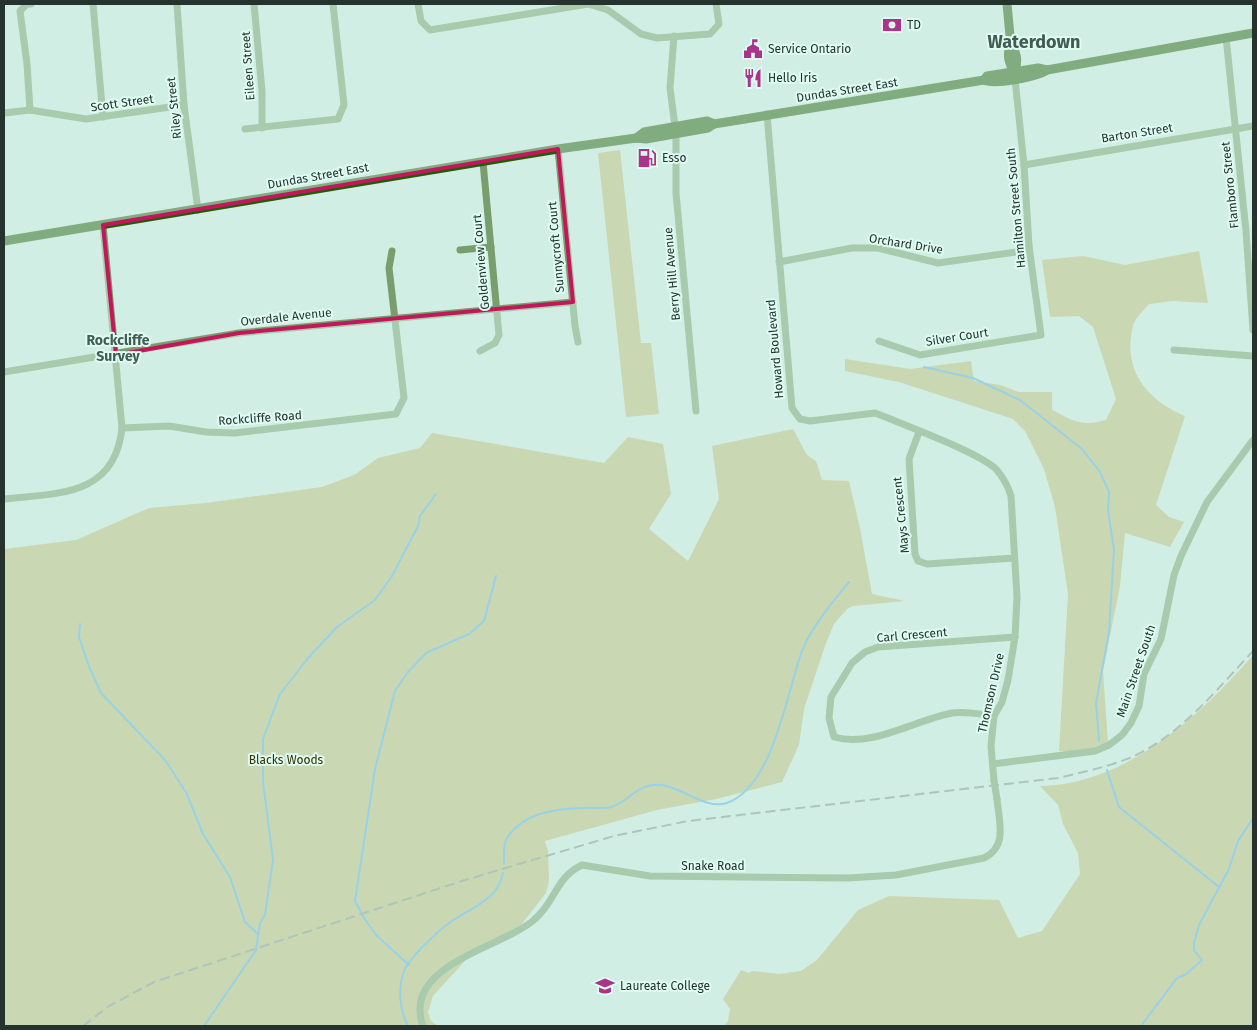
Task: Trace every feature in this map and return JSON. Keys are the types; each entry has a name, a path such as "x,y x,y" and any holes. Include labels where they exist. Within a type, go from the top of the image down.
{"main road":[{"path":"1007,4 1011,46 1008,50 1010,66 1015,76"},
{"name":"Dundas Street East","path":"4,241 558,149 636,138 644,132 675,130 708,121 714,124 767,114 854,103 984,80 987,76 1015,76 1038,68 1047,70 1253,32"}],"street":[{"path":"30,110 28,64 20,11 31,4"},
{"path":"93,4 104,117"},
{"name":"Riley Street","path":"177,4 184,105 198,210"},
{"name":"Eileen Street","path":"254,4 262,91 262,128"},
{"path":"245,128 262,128 338,119 344,105 333,4"},
{"path":"418,4 421,21 430,30 588,4 608,10 641,34 657,38 710,34 716,30 719,24 716,4"},
{"name":"Berry Hill Avenue","path":"674,36 670,88 675,130 676,193 696,411"},
{"name":"Flamboro Street","path":"1226,37 1246,231 1253,330"},
{"name":"Hamilton Street South","path":"1015,76 1024,165 1029,246 1041,335"},
{"name":"Scott Street","path":"4,113 30,110 86,119 184,105"},
{"name":"Howard Boulevard","path":"767,114 792,408 800,419 810,421 875,413 978,458 995,469 1007,483 1011,496 1017,596"},
{"name":"Barton Street","path":"1024,165 1253,126"},
{"name":"Sunnycroft Court","path":"558,149 578,342"},
{"name":"Goldenview Court","path":"480,351 492,345 498,339 483,162"},
{"path":"4,499 74,491 104,474 117,450 122,428 103,225"},
{"name":"Orchard Drive","path":"779,262 852,248 878,248 938,263 1023,251 1029,246"},
{"path":"460,250 491,247"},
{"path":"392,251 389,268 395,318"},
{"name":"Overdale Avenue","path":"4,372 116,355 239,333 573,302"},
{"name":"Rockcliffe Road","path":"122,428 169,426 206,432 235,433 396,414 404,398 395,318"},
{"name":"Silver Court","path":"879,341 920,355 1041,335"},
{"path":"1174,350 1253,356"},
{"name":"Mays Crescent","path":"919,432 909,459 908,474 915,554 918,561 927,564 1014,558"},
{"name":"Main Street South","path":"993,764 1095,751 1109,745 1122,735 1132,723 1139,706 1144,674 1161,639 1174,575 1192,530 1207,502 1253,440"},
{"name":"Thomson Drive","path":"993,764 990,746 994,716 1002,702 1008,680 1017,596"},
{"name":"Carl Crescent","path":"994,716 968,712 951,713 884,734 844,740 834,737 829,718 831,697 852,663 864,652 878,647 1014,637"},
{"name":"Snake Road","path":"423,1026 419,1016 421,1000 440,974 454,962 534,921 547,904 561,879 582,865 650,876 848,878 896,875 967,862 993,854 998,849 1000,837 993,764"}],"highlighted area":[{"path":"558,149 573,302 239,333 116,355 103,225"}],"green space":[{"path":"620,150 641,343 651,343 659,414 626,417 598,153"},
{"path":"1199,251 1208,303 1173,301 1149,304 1134,323 1130,342 1134,369 1140,381 1159,401 1185,416 1156,505 1169,517 1184,522 1170,547 1125,533 1120,586 1103,671 1108,742 1083,752 1059,751 1068,594 1055,507 1044,469 1025,431 1013,419 899,382 845,371 845,359 910,369 971,361 974,381 1000,385 1019,392 1052,392 1052,410 1078,422 1090,423 1106,420 1116,399 1093,327 1079,316 1050,317 1042,260 1083,256 1125,265"},
{"name":"Blacks Woods","path":"793,429 807,455 816,461 822,480 849,481 872,594 905,601 853,606 847,609 834,624 804,709 799,745 782,782 716,799 657,810 545,841 548,851 549,881 546,893 521,925 473,952 433,996 428,1012 431,1021 438,1026 4,1026 4,549 76,540 149,508 206,503 322,487 354,475 378,458 420,448 432,433 604,463 628,437 663,444 671,494 649,529 688,561 719,499 712,446"},
{"path":"1253,655 1253,1026 724,1026 728,1021 730,1009 723,999 741,970 749,973 752,971 779,974 801,971 817,960 858,910 889,896 999,900 1018,938 1042,931 1080,874 1078,853 1063,824 1058,805 1040,786 1071,783 1102,774 1131,760 1185,723"}],"waterway":[{"path":"924,367 973,378 1020,400 1082,449 1100,472 1109,492 1108,510 1114,550 1109,632 1096,703 1099,741"},
{"path":"204,1026 256,950 260,923 265,915 273,860 263,782 263,739 280,694 308,658 337,627 375,600 392,576 418,526 420,516 436,494"},
{"path":"409,965 376,935 355,901 375,769 395,691 408,672 426,653 469,634 484,621 496,576"},
{"path":"504,864 504,847 507,838 522,823 550,811 611,807 624,801 640,789 653,785 670,787 711,804 727,803 743,794 756,778 767,759 784,713 796,669 806,642 823,615 849,582"},
{"path":"80,624 79,637 101,693 165,760 186,792 203,834 230,877 245,922 258,934"},
{"path":"1107,770 1119,807 1219,887"},
{"path":"1141,1026 1177,978 1185,975 1202,960 1194,950 1199,925 1229,869 1238,841 1253,818"},
{"path":"408,1026 403,1014 400,994 401,981 406,968 424,945 439,931 490,896 496,890 503,873"}],"railway":[{"path":"83,1026 109,1006 154,982 465,880 614,836 688,821 1058,778 1114,764 1150,748 1182,724 1253,651"}],"place":[{"name":"TD","path":"892,25"},
{"name":"Service Ontario","path":"753,49"},
{"name":"Hello Iris","path":"753,78"},
{"name":"Esso","path":"647,158"},
{"name":"Laureate College","path":"605,986"}],"district":[{"name":"Waterdown","path":"1034,42"},
{"name":"Rockcliffe Survey","path":"118,348"}]}
